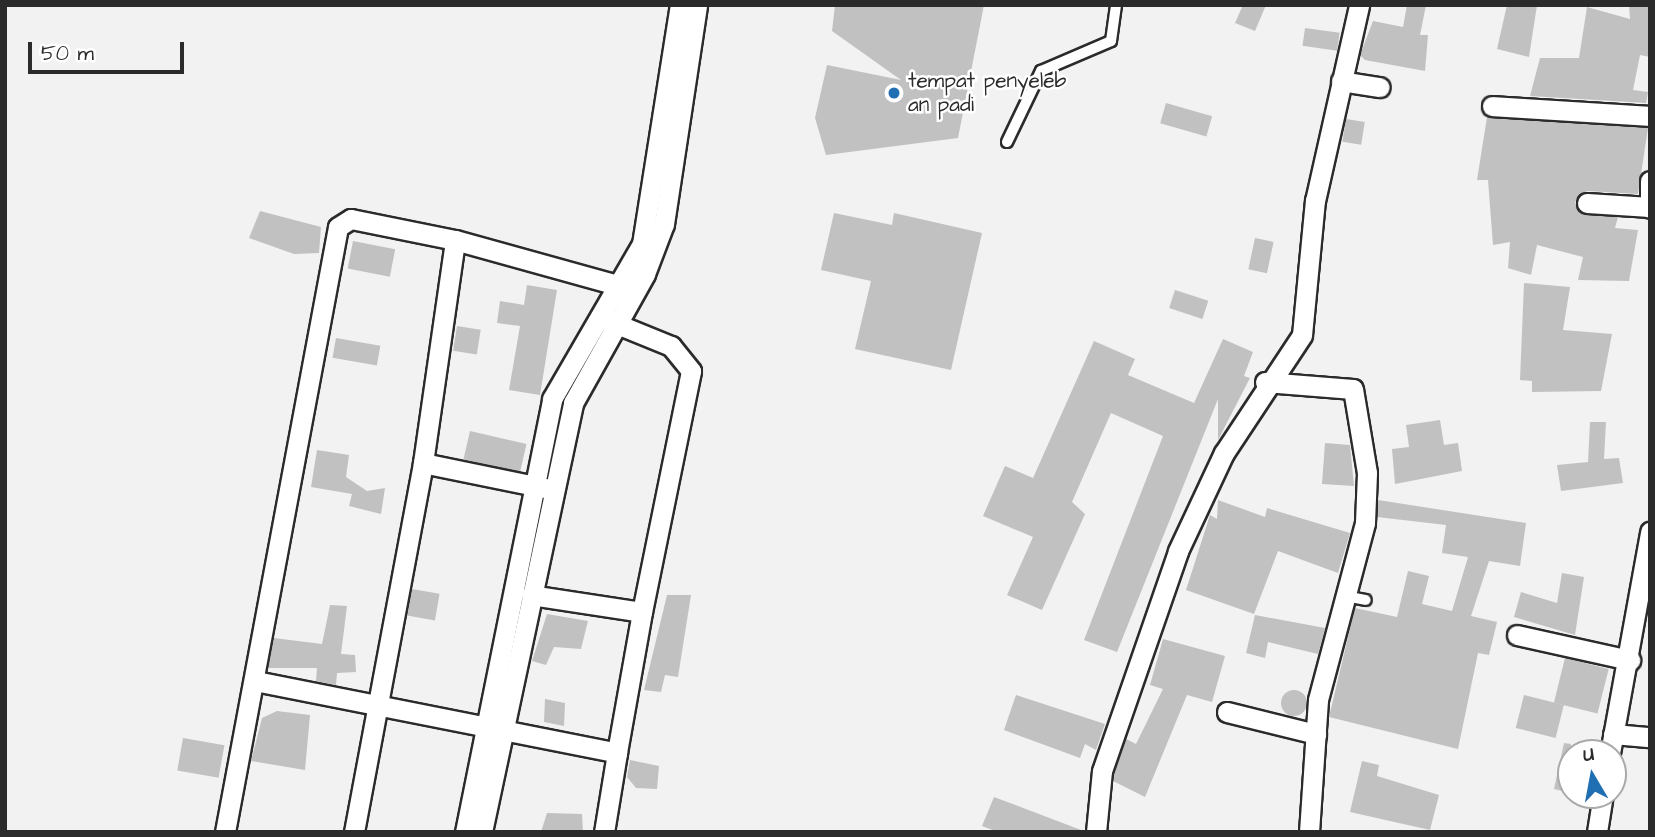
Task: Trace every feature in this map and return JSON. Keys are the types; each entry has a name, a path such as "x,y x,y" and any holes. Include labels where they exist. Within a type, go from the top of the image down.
{"street":[{"path":"1096,832 1102,771 1178,551 1265,382 1302,335 1315,201 1359,5"},
{"path":"482,832 531,595 552,399 609,321 628,288 642,244 687,14"},
{"path":"1341,81 1380,87"},
{"path":"1492,106 1650,116"},
{"path":"1587,203 1649,196"},
{"path":"225,832 338,227 351,219 455,240 628,288"},
{"path":"354,832 423,463 455,240"},
{"path":"465,832 483,728 542,487 573,403 609,321"},
{"path":"604,832 642,612 691,371 671,346 609,321"},
{"path":"1265,382 1345,385 1356,394 1368,495 1318,700 1309,832"},
{"path":"552,399 573,403"},
{"path":"423,463 542,487"},
{"path":"1613,739 1630,660 1650,532"},
{"path":"531,595 642,612"},
{"path":"1517,635 1630,660"},
{"path":"255,681 617,753"},
{"path":"1227,712 1316,734"},
{"path":"1627,741 1650,737"},
{"path":"1597,832 1601,809"}],"lane":[{"path":"1007,142 1041,71 1111,41 1116,5"},
{"path":"1345,596 1366,600"}],"building":[{"name":"tempat penyeleb an padi","path":"835,5 984,5 958,138 826,155 815,118 827,65 901,80 832,31"},
{"path":"1243,5 1266,5 1255,31 1235,23"},
{"path":"1407,5 1426,5 1420,35 1428,35 1425,71 1365,60 1360,55 1373,21 1403,27"},
{"path":"1507,5 1537,5 1529,57 1497,49"},
{"path":"1629,5 1650,5 1650,57 1640,55 1633,90 1648,92 1646,103 1530,96 1540,58 1579,58 1587,7 1630,19"},
{"path":"1305,28 1340,33 1337,51 1302,46"},
{"path":"1166,103 1212,116 1206,136 1160,123"},
{"path":"1487,117 1648,128 1638,194 1587,191 1575,202 1581,214 1618,217 1615,228 1638,230 1629,281 1578,280 1583,257 1537,245 1531,275 1508,268 1510,242 1493,245 1488,180 1477,180"},
{"path":"1346,119 1365,122 1361,145 1342,142"},
{"path":"260,211 321,227 319,253 294,254 249,238"},
{"path":"834,213 892,225 894,213 982,233 951,370 855,349 871,281 821,270"},
{"path":"1255,238 1274,242 1267,273 1248,269"},
{"path":"353,241 395,249 390,277 348,268"},
{"path":"1524,283 1570,287 1563,330 1612,334 1601,391 1532,392 1532,381 1520,380"},
{"path":"527,285 557,290 540,395 509,390 520,326 497,323 500,301 524,305"},
{"path":"1175,290 1208,301 1202,319 1169,308"},
{"path":"457,326 481,330 477,354 453,351"},
{"path":"336,338 380,346 377,366 333,358"},
{"path":"1223,339 1253,352 1244,376 1250,378 1218,440 1218,399 1117,652 1084,640 1163,436 1111,413 1072,502 1085,514 1042,610 1007,595 1033,537 983,516 1005,466 1033,478 1094,341 1135,359 1128,375 1194,403"},
{"path":"1440,420 1444,445 1458,443 1462,471 1395,484 1392,449 1409,447 1406,425"},
{"path":"1590,422 1606,422 1604,459 1619,458 1623,483 1561,491 1557,465 1588,462"},
{"path":"470,431 527,444 520,472 463,459"},
{"path":"1325,443 1350,445 1354,486 1322,484"},
{"path":"317,450 349,455 346,477 367,491 385,488 381,514 349,506 352,494 311,487"},
{"path":"1218,500 1265,517 1267,508 1350,533 1338,573 1278,551 1254,614 1186,590 1210,515 1217,519"},
{"path":"1378,500 1526,523 1520,566 1489,561 1471,616 1497,622 1489,655 1478,653 1458,749 1329,717 1355,608 1397,617 1408,571 1429,576 1422,604 1452,611 1468,557 1442,553 1446,525 1377,517"},
{"path":"1562,573 1584,577 1575,635 1514,617 1521,592 1557,603"},
{"path":"412,589 440,594 435,620 407,616"},
{"path":"667,595 691,595 678,677 665,675 661,692 644,690"},
{"path":"330,605 347,606 341,654 355,655 356,672 337,673 336,685 316,681 317,668 268,668 274,638 322,644"},
{"path":"547,614 588,621 581,649 554,647 546,665 532,661"},
{"path":"1255,615 1325,628 1318,654 1268,642 1265,658 1246,653"},
{"path":"1163,639 1225,656 1212,702 1187,695 1145,797 1113,781 1126,739 1136,744 1163,689 1150,685"},
{"path":"1565,658 1609,669 1598,714 1554,703"},
{"path":"1294,690 1303,694 1307,703 1303,712 1294,716 1285,712 1281,703 1285,694"},
{"path":"1016,695 1105,724 1096,750 1085,744 1080,758 1004,730"},
{"path":"1524,695 1564,705 1556,738 1516,728"},
{"path":"545,699 565,703 564,726 544,722"},
{"path":"277,711 310,715 305,770 251,761 262,718"},
{"path":"183,738 224,745 219,778 177,770"},
{"path":"630,760 659,766 657,789 636,788 627,777"},
{"path":"1362,761 1379,765 1377,776 1439,795 1430,830 1350,812"},
{"path":"994,797 1081,832 998,832 982,826"},
{"path":"547,813 582,814 583,832 541,832"}],"place":[{"name":"tempat penyeleb an padi","path":"894,93"}]}
